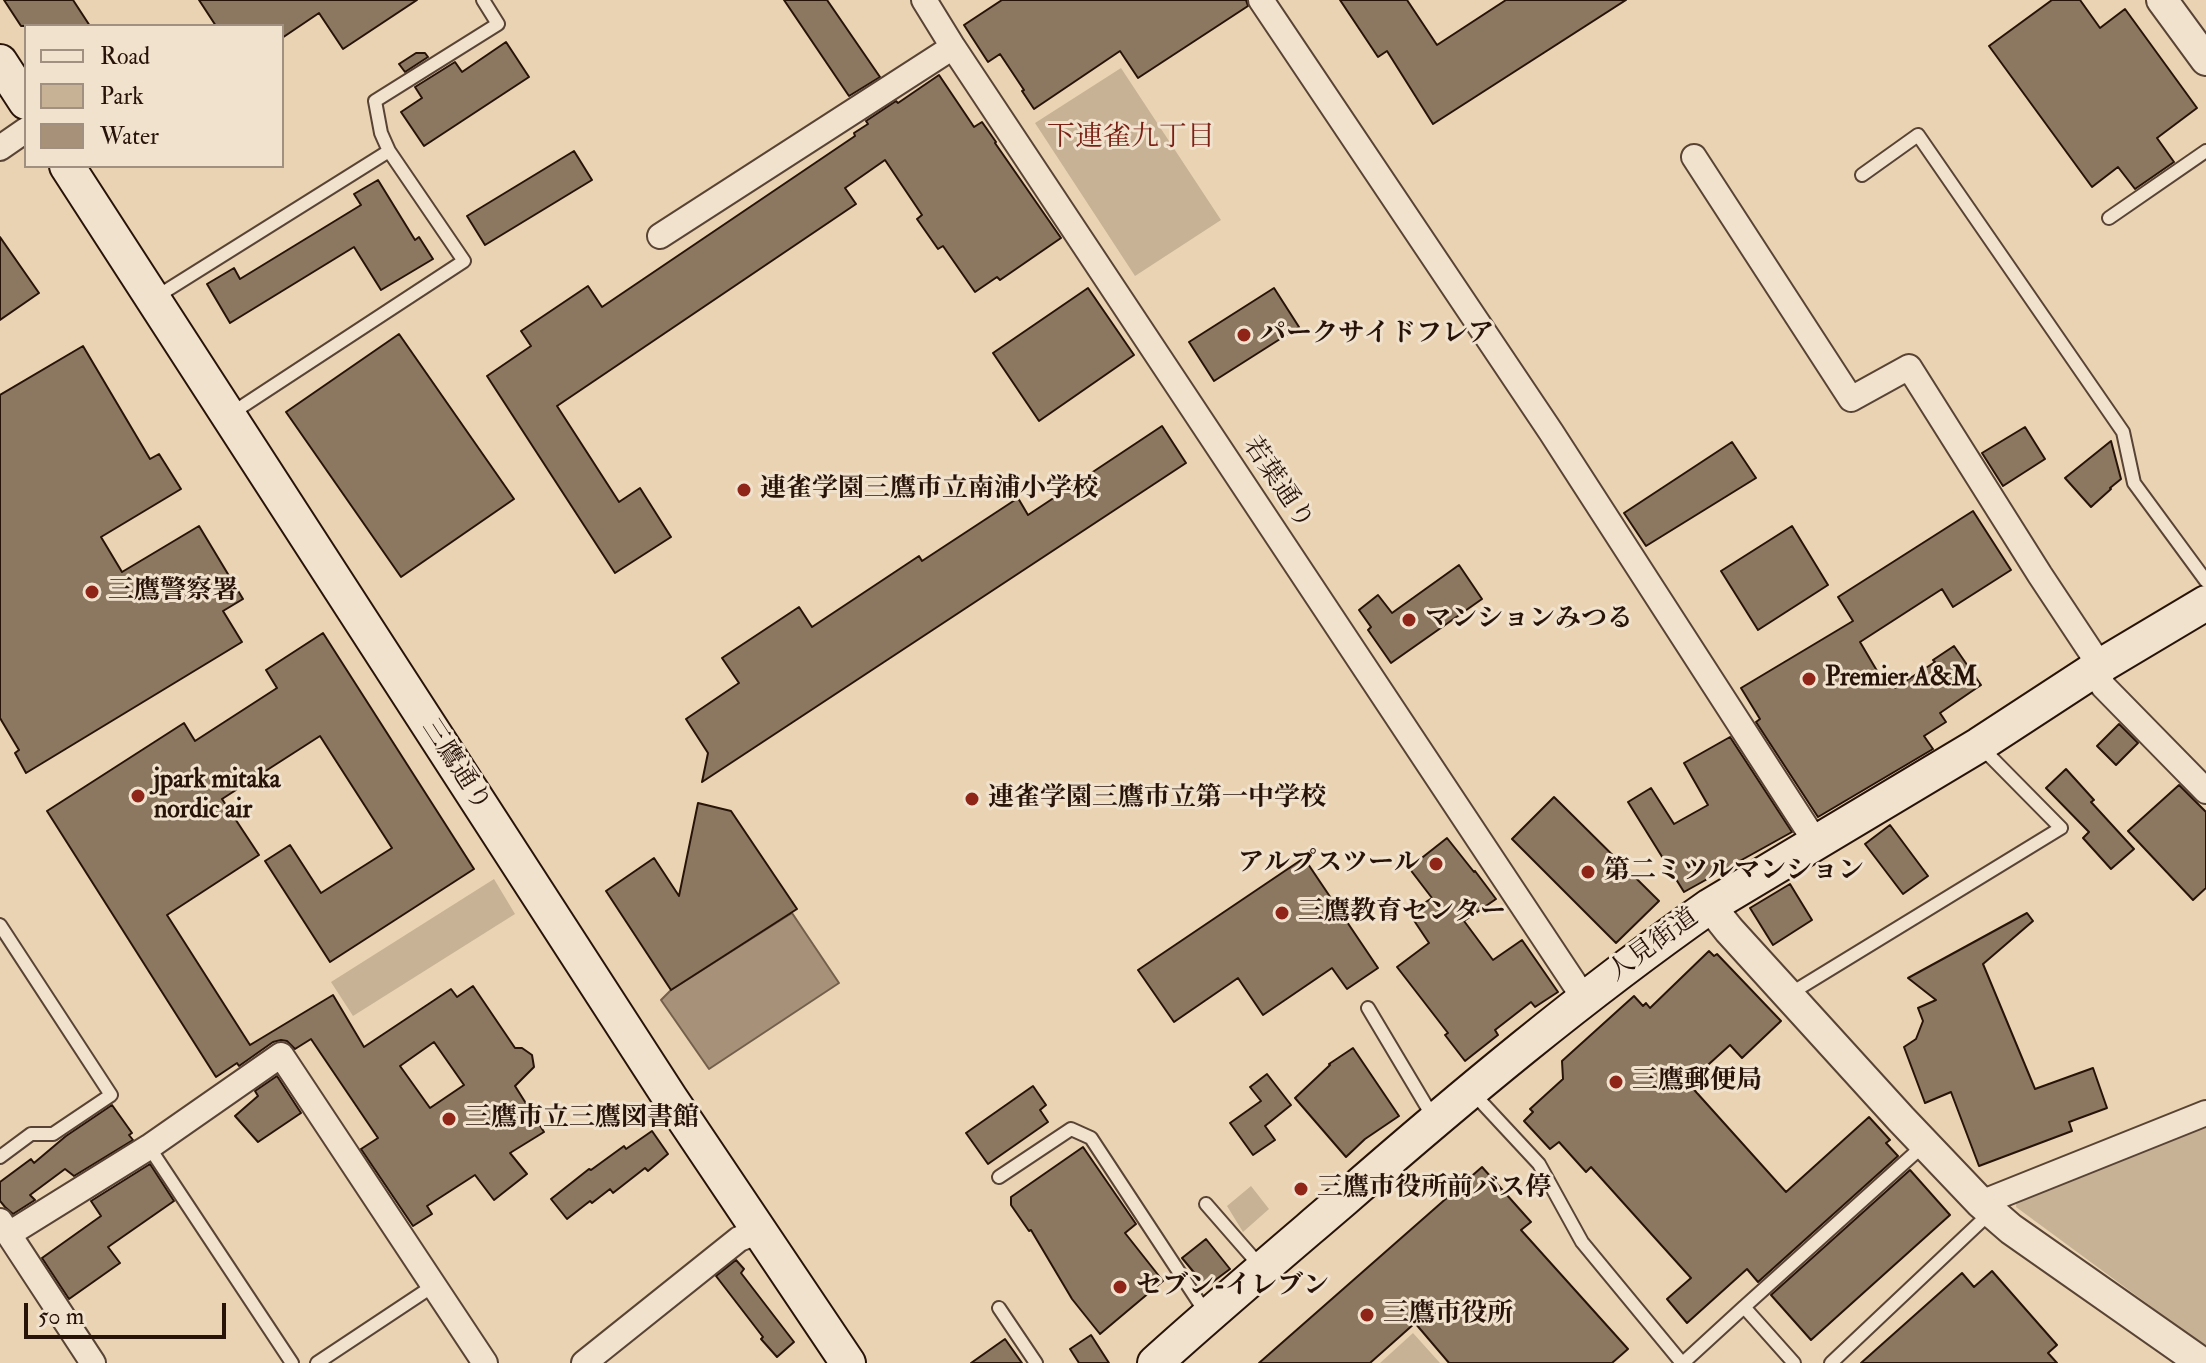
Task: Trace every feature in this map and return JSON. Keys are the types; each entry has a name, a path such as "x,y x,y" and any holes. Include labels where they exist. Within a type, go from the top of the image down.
{"main road":[{"path":"0,62 24,99"},
{"name":"三鷹通り","path":"68,168 544,904 848,1363"},
{"name":"人見街道","path":"1155,1363 1470,1090 1584,998 1710,906 1817,844 2206,603"}],"street":[{"name":"若葉通り","path":"924,0 1584,998"},
{"path":"1261,0 1560,445 1817,844"},
{"path":"2162,0 2206,60"},
{"path":"660,236 953,47"},
{"path":"0,148 24,131"},
{"path":"1694,157 1851,399 1909,367 2091,652 2103,686 2206,791"},
{"path":"1710,906 1788,995 1986,1208 2011,1229 2202,1363"},
{"path":"93,1363 4,1228 149,1147 281,1055 485,1363"},
{"path":"1986,1208 2206,1113"},
{"path":"584,1363 739,1239 760,1231"}],"lane":[{"path":"229,415 464,261 389,151 381,133 375,101 498,24 483,0"},
{"path":"1862,175 1918,135 2123,432 2134,483 2206,581"},
{"path":"153,299 389,151"},
{"path":"2109,218 2206,151"},
{"path":"1788,995 2061,828 1979,745"},
{"path":"0,925 111,1095 53,1134 31,1134 0,1157"},
{"path":"1368,1008 1435,1120"},
{"path":"1470,1090 1539,1164 1582,1242 1682,1363 1925,1144"},
{"path":"999,1177 1071,1129 1091,1138 1208,1316"},
{"path":"149,1147 292,1363"},
{"path":"1206,1204 1263,1269"},
{"path":"1831,1363 1986,1208"},
{"path":"317,1363 433,1286"},
{"path":"1744,1307 1794,1363"},
{"path":"999,1308 1036,1363"}],"green space":[{"path":"1121,68 1221,220 1135,276 1035,123"},
{"path":"494,879 515,914 353,1016 331,982"},
{"path":"2206,1118 2206,1347 2016,1207 2017,1194"},
{"path":"1251,1186 1269,1209 1243,1232 1227,1206"},
{"path":"1413,1333 1440,1363 1380,1363"}],"water":[{"path":"792,913 839,983 709,1069 661,1000 671,990"}],"building":[{"path":"4,0 73,0 89,24 24,24 21,26"},
{"path":"199,0 417,0 343,49 319,13 284,37 284,24 215,24"},
{"path":"784,0 827,0 880,77 849,96"},
{"path":"1002,0 1246,0 1248,6 1138,78 1120,51 1034,109 1000,54 988,62 964,25"},
{"path":"1340,0 1407,0 1437,45 1506,0 1626,0 1433,124 1387,51 1378,57"},
{"path":"2052,0 2080,0 2100,28 2125,9 2197,108 2157,138 2174,162 2135,189 2118,167 2092,187 1989,46"},
{"path":"506,42 529,77 424,146 401,112 422,98 415,87 455,62 462,72"},
{"path":"416,53 425,53 428,57 405,72 399,64"},
{"path":"939,75 974,127 982,122 1061,238 1000,280 997,277 975,292 943,246 938,249 917,219 922,215 885,160 845,188 856,204 557,406 619,502 640,488 671,537 615,573 487,376 531,346 521,331 588,286 602,307 855,136 854,133 868,124 866,121"},
{"path":"574,151 592,180 485,245 467,216"},
{"path":"378,180 415,240 419,237 433,259 381,290 354,247 230,323 207,284 234,268 240,279 361,205 354,194"},
{"path":"0,237 39,293 0,320"},
{"path":"1088,288 1134,355 1039,421 993,353"},
{"name":"パークサイドフレア","path":"1274,288 1299,327 1214,381 1189,342"},
{"path":"399,334 514,499 401,577 286,412"},
{"path":"83,346 150,459 159,454 181,489 101,537 122,572 199,526 243,599 223,611 242,642 26,773 15,753 19,750 0,718 0,395"},
{"path":"1162,426 1186,463 702,782 708,753 686,719 739,683 722,658 799,607 812,627 919,556 922,561 1018,498 1028,515"},
{"path":"2025,427 2045,459 2003,486 1982,453"},
{"path":"2111,441 2121,479 2091,507 2065,478"},
{"path":"1732,442 1756,478 1646,546 1624,513"},
{"path":"1973,511 2011,570 1953,607 1942,589 1860,642 1883,681 1889,678 1895,688 1954,646 1981,685 1940,713 1946,722 1924,736 1933,749 1818,817 1756,722 1760,719 1741,688 1853,621 1838,597"},
{"path":"1792,526 1828,585 1758,630 1721,571"},
{"name":"マンションみつる","path":"1459,565 1482,599 1391,663 1368,630 1371,627 1359,610 1378,595 1392,613"},
{"path":"323,633 474,869 330,962 265,861 290,845 321,893 392,848 320,736 222,799 259,855 167,915 250,1045 333,995 364,1047 451,989 457,997 473,986 515,1048 522,1048 532,1055 534,1067 515,1086 544,1132 510,1153 527,1174 494,1200 475,1175 427,1206 432,1214 413,1226 361,1149 378,1138 311,1039 295,1049 287,1041 273,1042 239,1066 237,1063 216,1077 47,811 184,723 195,741 277,688 266,670","holes":["434,1042 464,1085 430,1108 400,1066"]},
{"path":"2119,724 2138,743 2116,765 2097,746"},
{"path":"1730,737 1792,832 1684,892 1628,802 1651,788 1674,824 1708,805 1684,763"},
{"path":"2066,769 2134,849 2111,869 2083,838 2089,832 2046,788"},
{"path":"2179,785 2206,812 2206,888 2193,900 2128,831"},
{"name":"第二ミツルマンション","path":"1554,797 1659,901 1616,943 1512,839"},
{"path":"698,803 731,811 797,909 671,990 606,891 654,858 679,896"},
{"path":"1890,825 1928,876 1903,894 1865,844"},
{"path":"1447,838 1496,899 1464,921 1493,960 1522,940 1558,992 1535,1007 1531,1002 1495,1030 1498,1035 1465,1061 1445,1035 1448,1033 1397,967 1429,943 1409,913 1432,898 1409,868"},
{"name":"三鷹教育センター","path":"1304,858 1378,968 1347,989 1332,968 1263,1015 1238,978 1174,1022 1138,970"},
{"path":"1790,884 1812,920 1773,945 1750,908"},
{"path":"2027,913 2033,921 1983,964 2035,1089 2093,1068 2107,1108 2069,1122 2072,1131 1979,1166 1951,1092 1925,1103 1904,1047 1916,1039 1923,1021 1918,1008 1936,1000 1908,978"},
{"path":"1709,951 1714,956 1717,954 1781,1021 1742,1058 1730,1045 1688,1083 1786,1192 1869,1117 1890,1140 1886,1143 1898,1156 1758,1282 1747,1269 1687,1323 1667,1299 1691,1278 1591,1167 1586,1172 1559,1142 1550,1149 1524,1121 1533,1112 1530,1109 1563,1079 1562,1061 1634,996 1643,1006 1646,1003 1650,1008"},
{"path":"1353,1048 1399,1116 1365,1139 1346,1157 1295,1098 1329,1064"},
{"path":"1267,1074 1291,1105 1265,1126 1275,1140 1253,1155 1230,1123 1261,1101 1250,1087"},
{"path":"277,1076 301,1113 258,1142 235,1116 258,1096 255,1091"},
{"path":"1033,1086 1046,1105 1040,1110 1048,1122 988,1164 966,1133"},
{"path":"112,1105 132,1133 129,1135 133,1140 74,1176 65,1169 30,1195 35,1200 13,1214 5,1207 0,1201 0,1182 31,1159 34,1163 66,1136"},
{"path":"652,1131 668,1154 648,1171 645,1168 613,1193 610,1189 567,1219 551,1199 589,1169"},
{"path":"1083,1147 1136,1224 1125,1233 1163,1281 1100,1334 1072,1299 1031,1230 1011,1205 1011,1197"},
{"path":"150,1164 174,1201 108,1247 120,1263 69,1299 42,1258 101,1216 91,1201"},
{"path":"1482,1167 1531,1222 1521,1230 1628,1349 1612,1363 1449,1363 1415,1323 1370,1363 1259,1363"},
{"path":"1910,1170 1950,1215 1811,1340 1771,1295"},
{"path":"1206,1239 1230,1269 1206,1287 1182,1258"},
{"path":"736,1260 744,1269 741,1273 794,1342 777,1357 716,1276"},
{"path":"1992,1271 2057,1345 2048,1353 2057,1363 1861,1363 1962,1273 1974,1287"},
{"path":"1091,1335 1109,1363 1079,1363 1070,1349"},
{"path":"1005,1339 1022,1363 971,1363"}],"place":[{"name":"パークサイドフレア","path":"1244,335"},
{"name":"連雀学園三鷹市立南浦小学校","path":"744,490"},
{"name":"三鷹警察署","path":"92,592"},
{"name":"マンションみつる","path":"1409,620"},
{"name":"Premier A&M","path":"1809,679"},
{"name":"jpark mitaka nordic air","path":"138,796"},
{"name":"連雀学園三鷹市立第一中学校","path":"972,799"},
{"name":"アルプスツール","path":"1436,864"},
{"name":"第二ミツルマンション","path":"1588,872"},
{"name":"三鷹教育センター","path":"1282,913"},
{"name":"三鷹郵便局","path":"1616,1082"},
{"name":"三鷹市立三鷹図書館","path":"449,1119"},
{"name":"三鷹市役所前バス停","path":"1301,1189"},
{"name":"セブン-イレブン","path":"1120,1287"},
{"name":"三鷹市役所","path":"1367,1315"}],"district":[{"name":"下連雀九丁目","path":"1131,139"}]}
